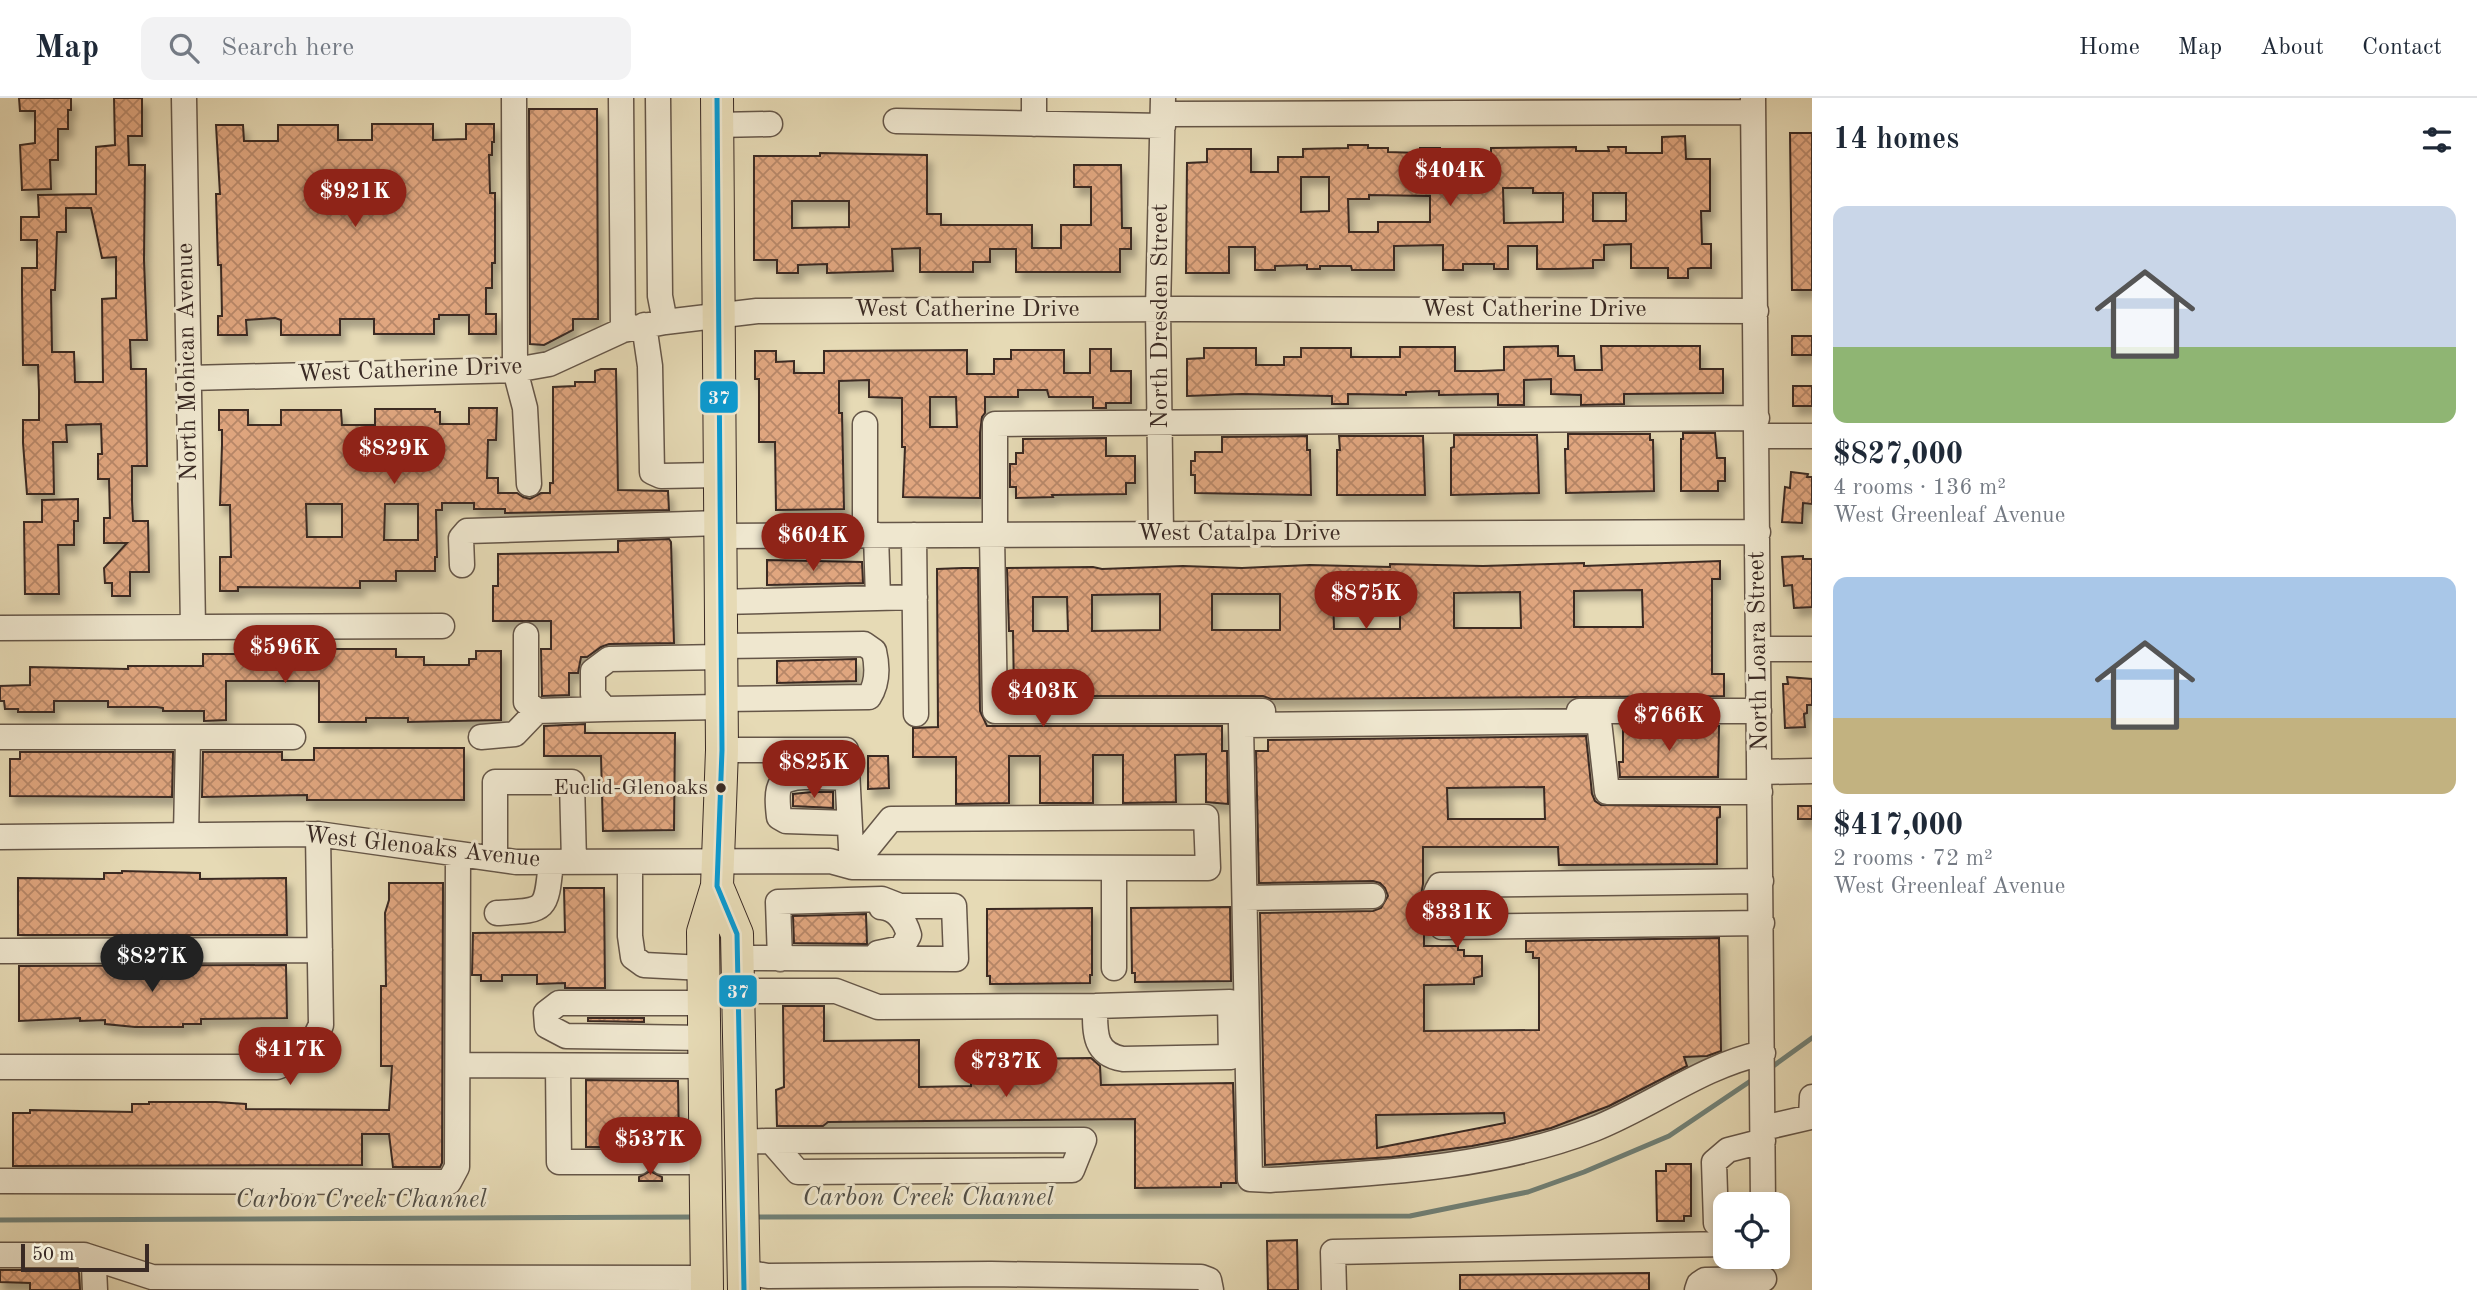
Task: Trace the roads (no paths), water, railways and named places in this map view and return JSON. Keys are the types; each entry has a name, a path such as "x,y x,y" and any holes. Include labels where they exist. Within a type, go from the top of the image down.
{"main road":[{"path":"717,112 722,750 717,874 703,932 705,1126 720,1180 725,1268"},
{"path":"717,874 737,934 739,991 756,1141 720,1180"}],"street":[{"name":"North Mohican Avenue","path":"184,98 193,627"},
{"path":"514,98 515,370 525,408 529,484"},
{"path":"621,98 650,366 652,472 661,476 719,475"},
{"path":"644,326 660,296 658,98"},
{"path":"1034,98 1034,124"},
{"path":"896,121 1034,124 1163,113 1753,105"},
{"name":"North Loara Street","path":"1753,105 1763,1192"},
{"path":"717,112 771,124"},
{"name":"North Dresden Street","path":"1161,534 1158,309 1163,113"},
{"name":"West Catherine Drive","path":"189,378 515,370 549,364 644,326 757,312 1158,309 1756,312"},
{"path":"865,424 871,535 878,598"},
{"path":"1759,710 995,711 995,424 1757,427 1812,436"},
{"name":"West Catalpa Drive","path":"463,565 461,538 467,531 720,529 871,535 1758,532"},
{"path":"914,535 916,714"},
{"path":"720,601 915,597"},
{"path":"0,628 442,625"},
{"path":"526,635 526,702 537,711 605,709 869,697 875,687 877,662 874,651 864,644 609,659 593,671 593,695 605,709"},
{"path":"1759,649 1812,649"},
{"path":"481,737 515,734 537,711"},
{"path":"1763,1055 1740,1058 1714,1068 1594,1128 1513,1154 1403,1171 1250,1179 1241,725 1600,721 1607,792 1760,782 1812,771"},
{"path":"0,737 293,737"},
{"path":"186,835 188,737"},
{"path":"722,750 846,750 848,823 875,903 888,914 890,930 881,947 869,953 825,953 821,959"},
{"path":"847,778 807,777 784,781 779,786 778,807 779,817 786,821 848,823"},
{"path":"495,859 495,782 572,782 562,862 547,896 535,911 498,913"},
{"name":"West Glenoaks Avenue","path":"0,837 318,834 516,862 630,862 717,874 794,861 830,861 862,867 1208,868 1206,817 891,820 862,867"},
{"path":"0,1067 277,1067 306,1056 321,1026 318,834"},
{"path":"0,1181 449,1182 457,1167 458,854"},
{"path":"780,959 794,861"},
{"path":"630,862 630,936 633,957 644,965 704,968"},
{"path":"1114,868 1114,968"},
{"path":"1761,881 1440,884 1433,896 1435,915 1442,927 1762,923"},
{"path":"1245,898 1373,896"},
{"path":"738,958 956,959 954,906 900,906 882,899 875,903 787,905"},
{"path":"0,951 320,950"},
{"path":"739,991 836,992 878,1007 1230,1002 1231,1057 1113,1058 1101,1048 1096,1028 1095,1006"},
{"path":"704,1003 559,1003 547,1013 547,1026 566,1036 705,1052"},
{"path":"458,1065 558,1066 705,1052"},
{"path":"558,1066 559,1162 650,1162 720,1180"},
{"path":"1715,1192 1714,1162 1728,1150 1812,1111"},
{"path":"1084,1140 1073,1170 798,1172 756,1141 1084,1140"},
{"path":"1334,1290 1333,1252 1713,1244"},
{"path":"0,1255 84,1255 152,1283 657,1284 725,1268 768,1276 843,1282 1201,1277 1209,1280 1211,1290"},
{"path":"84,1255 94,1267 94,1290"},
{"path":"1697,1290 1699,1284 1705,1280 1764,1275"}],"waterway":[{"name":"Carbon Creek Channel","path":"1769,1069 1812,1038"},
{"name":"Carbon Creek Channel","path":"753,1217 1410,1216 1528,1192 1584,1172 1669,1136 1755,1078"},
{"name":"Carbon Creek Channel","path":"0,1220 698,1217"}],"place":[{"name":"Euclid-Glenoaks","path":"721,788"}]}
